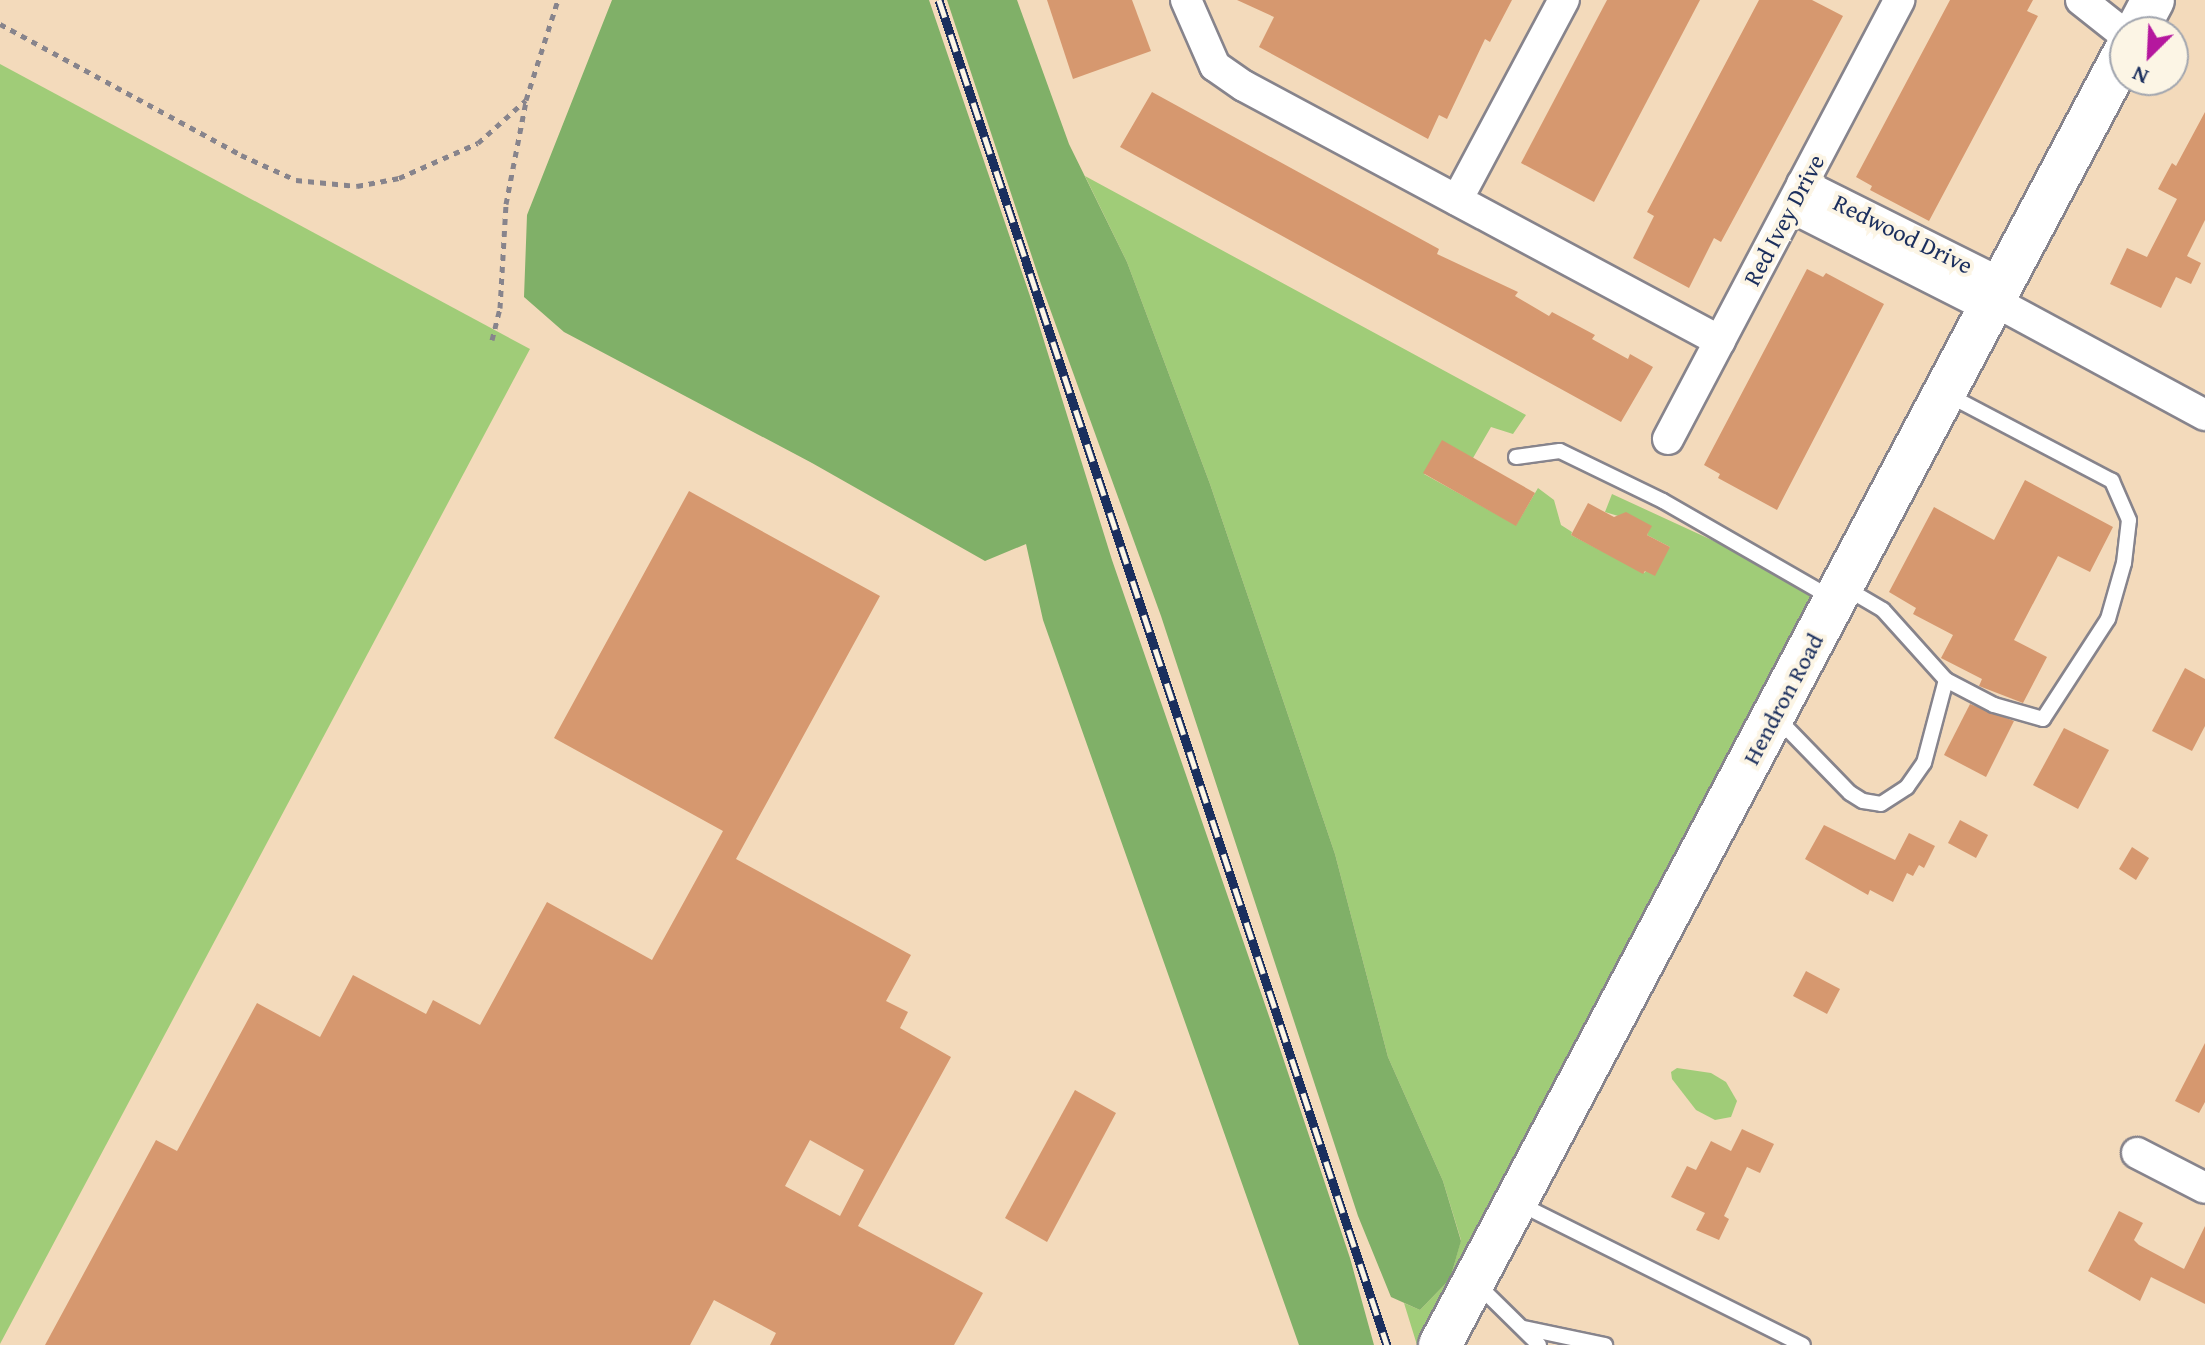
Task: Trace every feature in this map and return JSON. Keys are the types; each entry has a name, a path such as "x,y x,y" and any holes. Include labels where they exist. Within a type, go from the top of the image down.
{"street":[{"path":"1186,0 1215,66 1244,86 1720,341"},
{"path":"1457,200 1564,0"},
{"name":"Red Ivey Drive","path":"1668,439 1899,0"},
{"path":"2081,0 2109,22"},
{"name":"Hendron Road","path":"1440,1345 2109,82"},
{"name":"Redwood Drive","path":"1796,196 1996,297 2205,415"},
{"path":"2137,1153 2205,1188"}],"lane":[{"path":"1516,457 1560,451 1839,593 1883,610 1946,680 1994,705 2043,719 2108,619 2124,563 2129,520 2112,481 1946,394"},
{"path":"1774,716 1850,793 1863,801 1881,804 1907,787 1924,763 1946,680"},
{"path":"1516,1202 1803,1345"},
{"path":"1474,1281 1539,1345"},
{"path":"1524,1328 1605,1345"}],"path":[{"path":"492,340 500,308 506,204 526,100 558,0"},
{"path":"0,24 241,155 296,180 357,186 399,178 478,143 526,100"}],"green space":[{"path":"612,0 929,0 1031,299 1112,560 1350,1258 1374,1345 1299,1345 1043,620 1026,544 985,561 812,463 564,332 524,297 527,215"},
{"path":"947,0 1017,0 1069,144 1127,262 1210,484 1335,854 1388,1057 1443,1181 1461,1241 1450,1279 1420,1310 1391,1297 1358,1216 1161,616 1041,284"},
{"path":"0,64 530,349 0,1344"},
{"path":"1085,176 1526,415 1513,434 1491,427 1473,458 1424,474 1516,525 1538,488 1554,500 1561,525 1572,532 1571,535 1644,573 1670,547 1647,535 1651,526 1605,512 1612,494 1766,565 1824,598 1424,1345 1417,1345 1404,1303 1420,1310 1450,1279 1461,1240 1443,1181 1388,1057 1335,854 1210,484 1127,262"},
{"path":"1677,1068 1711,1073 1726,1082 1737,1101 1731,1117 1715,1120 1696,1110 1672,1079 1671,1072"}],"building":[{"path":"1047,0 1132,0 1151,51 1073,79"},
{"path":"1237,0 1512,0 1490,42 1485,39 1447,119 1439,115 1428,139 1259,47 1274,17"},
{"path":"1607,0 1700,0 1594,202 1521,163"},
{"path":"1759,0 1812,0 1843,16 1721,242 1714,238 1689,288 1633,258 1654,216 1647,212"},
{"path":"1950,0 2033,0 2027,11 2038,16 1929,221 1870,190 1872,186 1856,177"},
{"path":"1152,92 1439,249 1437,254 1518,292 1515,296 1549,316 1552,312 1595,335 1592,339 1628,359 1630,354 1653,367 1621,422 1120,147"},
{"path":"2205,112 2205,220 2187,256 2201,263 2191,284 2176,277 2161,308 2110,284 2127,248 2147,257 2177,199 2158,189 2172,163 2176,166"},
{"path":"1807,269 1823,277 1826,273 1884,304 1777,510 1718,478 1720,474 1704,465"},
{"path":"1442,440 1535,493 1516,526 1423,473"},
{"path":"2025,480 2113,527 2090,572 2058,556 2014,640 2047,657 2023,703 1979,686 1982,679 1941,658 1953,635 1913,614 1916,608 1889,592 1934,507 1994,540"},
{"path":"689,491 880,596 736,859 911,955 886,1001 908,1012 900,1028 951,1057 858,1226 983,1293 954,1345 770,1345 776,1333 714,1300 690,1345 45,1345 156,1140 177,1151 257,1003 320,1037 353,975 426,1014 433,1000 480,1025 547,902 652,960 723,831 554,738","holes":["810,1140 864,1170 840,1216 785,1186"]},
{"path":"1588,503 1614,517 1626,512 1652,526 1647,535 1670,547 1655,576 1645,571 1643,574 1571,535"},
{"path":"2185,668 2205,679 2205,726 2192,751 2152,731"},
{"path":"1970,704 2014,721 1986,777 1944,755"},
{"path":"2064,728 2109,750 2078,809 2033,785"},
{"path":"1960,820 1988,835 1976,858 1948,843"},
{"path":"1824,825 1895,860 1909,833 1935,846 1924,868 1919,865 1913,876 1907,873 1893,902 1870,890 1868,895 1805,859"},
{"path":"2132,847 2149,858 2136,880 2119,869"},
{"path":"1806,971 1840,989 1827,1014 1793,996"},
{"path":"2205,1043 2205,1102 2199,1113 2175,1101"},
{"path":"1075,1090 1116,1113 1047,1242 1005,1218"},
{"path":"1742,1129 1774,1144 1760,1173 1747,1167 1724,1216 1729,1219 1719,1240 1696,1230 1705,1213 1671,1197 1687,1166 1696,1170 1711,1141 1731,1151"},
{"path":"2119,1211 2143,1223 2134,1240 2139,1245 2184,1269 2205,1226 2205,1304 2151,1277 2140,1301 2088,1271"}],"railway":[{"path":"939,0 1387,1345"}]}
